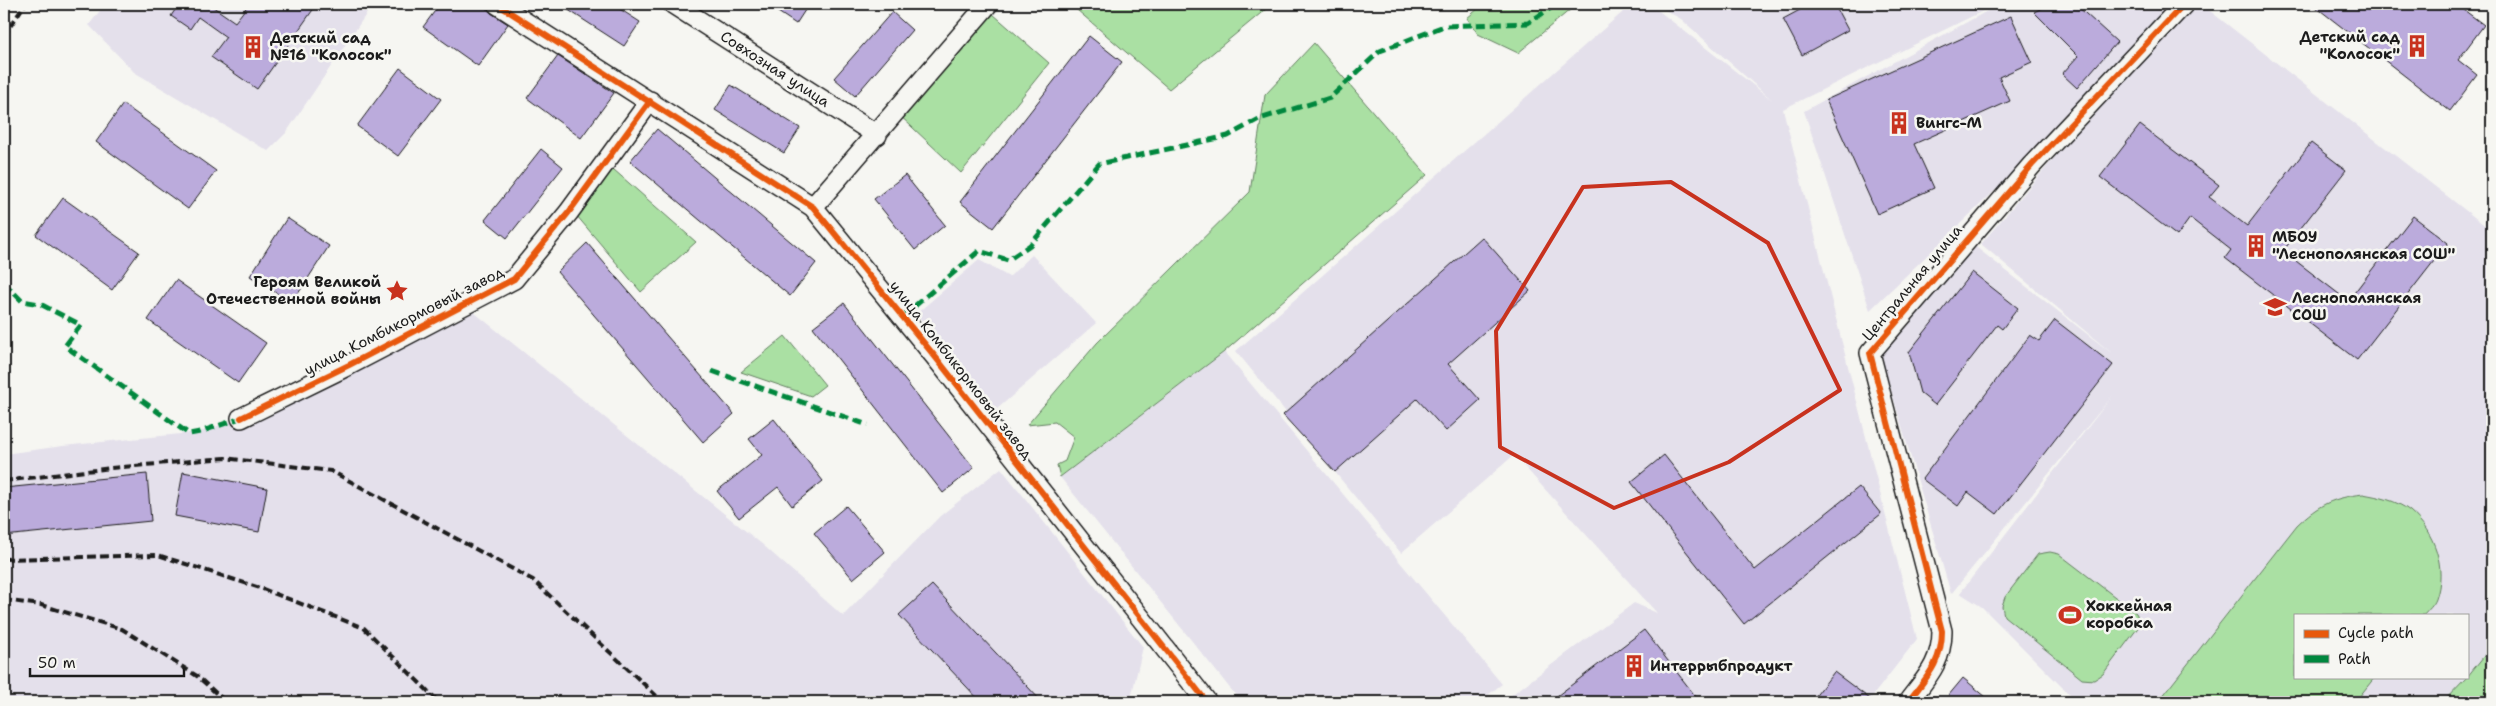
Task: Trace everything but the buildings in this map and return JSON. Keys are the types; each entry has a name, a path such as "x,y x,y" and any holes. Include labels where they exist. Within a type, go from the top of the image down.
{"street":[{"name":"улица Комбикормовый завод","path":"497,4 813,207 931,351 1207,702"},
{"name":"Совхозная улица","path":"673,4 877,134"},
{"path":"813,207 988,4"},
{"name":"Центральная улица","path":"1908,702 1935,665 1942,649 1942,631 1870,353 2032,164 2184,4"},
{"name":"улица Комбикормовый завод","path":"241,418 349,365 514,279 569,212 650,101"}],"highlighted area":[{"path":"1671,182 1768,243 1840,390 1729,462 1614,508 1500,447 1496,331 1583,187"}],"shaded area":[{"path":"105,4 373,4 286,133 268,151 134,72 89,25"},
{"path":"1632,4 1650,4 1772,100 1681,19 1654,4 1997,4 1783,109 1917,639 1868,702 1502,702 1634,603 1657,613 1514,455 1401,553 1236,351"},
{"name":"Леснополянская СОШ","path":"2000,4 2201,4 2492,231 2492,653 2447,702 2077,702 1982,607 1960,593 2113,395 1951,594 1880,352 1972,244 2114,355 1981,244 2182,7 2122,69 1870,310 1804,111"},
{"path":"1032,255 1096,323 997,409 916,314 979,260 1009,277"},
{"path":"465,305 763,545 843,616 940,516 1001,468 1143,647 1130,702 4,702 4,454 200,432 241,418"},
{"path":"1224,352 1502,684 1479,702 1241,702 1060,477"}],"green space":[{"path":"1070,4 1272,4 1169,89"},
{"path":"1484,4 1577,4 1518,53 1478,34 1467,18"},
{"path":"985,7 1049,63 961,173 896,112"},
{"path":"1314,43 1427,175 1224,352 1060,477 1057,465 1065,461 1074,437 1055,422 1027,425 1097,343 1250,192 1265,95"},
{"path":"605,162 696,242 641,292 571,209"},
{"path":"785,336 825,385 811,396 741,372"},
{"path":"2363,494 2399,504 2410,511 2426,529 2432,540 2439,563 2440,575 2436,599 2425,614 2294,614 2294,678 2374,678 2355,702 2158,702 2297,525 2320,507 2343,498"},
{"name":"Хоккейная коробка","path":"2050,552 2059,554 2136,613 2140,621 2137,629 2103,674 2094,680 2082,679 2004,616 2002,606 2005,597 2038,554"},
{"path":"2492,646 2492,702 2443,702 2468,678"}],"railway":[{"path":"4,36 25,4"},
{"path":"4,481 111,468 225,458 331,471 533,580 663,702"},
{"path":"4,559 158,555 260,588 364,628 439,702"},
{"path":"4,600 41,605 122,629 197,676 226,702"}],"marked path":[{"path":"903,316 979,251 1008,260 1030,245 1099,164 1228,136 1259,119 1330,98 1380,51 1444,26 1528,23 1557,4"},
{"path":"4,283 22,301 40,304 81,325 65,346 189,434 241,418"},
{"path":"712,371 868,425"}],"cycle path":[{"path":"497,4 813,207 937,359 1207,702"},
{"path":"1908,702 1927,677 1936,661 1942,631 1870,353 2032,165 2184,4"},
{"path":"241,418 349,365 514,279 569,212 650,101"}],"place":[{"name":"Детский сад \"Колосок\"","path":"2417,46"},
{"name":"Детский сад №16 \"Колосок\"","path":"253,47"},
{"name":"Вингс-М","path":"1899,123"},
{"name":"МБОУ \"Леснополянская СОШ\"","path":"2256,246"},
{"name":"Героям Великой Отечественной войны","path":"397,291"},
{"name":"Леснополянская СОШ","path":"2275,307"},
{"name":"Хоккейная коробка","path":"2070,615"},
{"name":"Интеррыбпродукт","path":"1634,666"}]}
